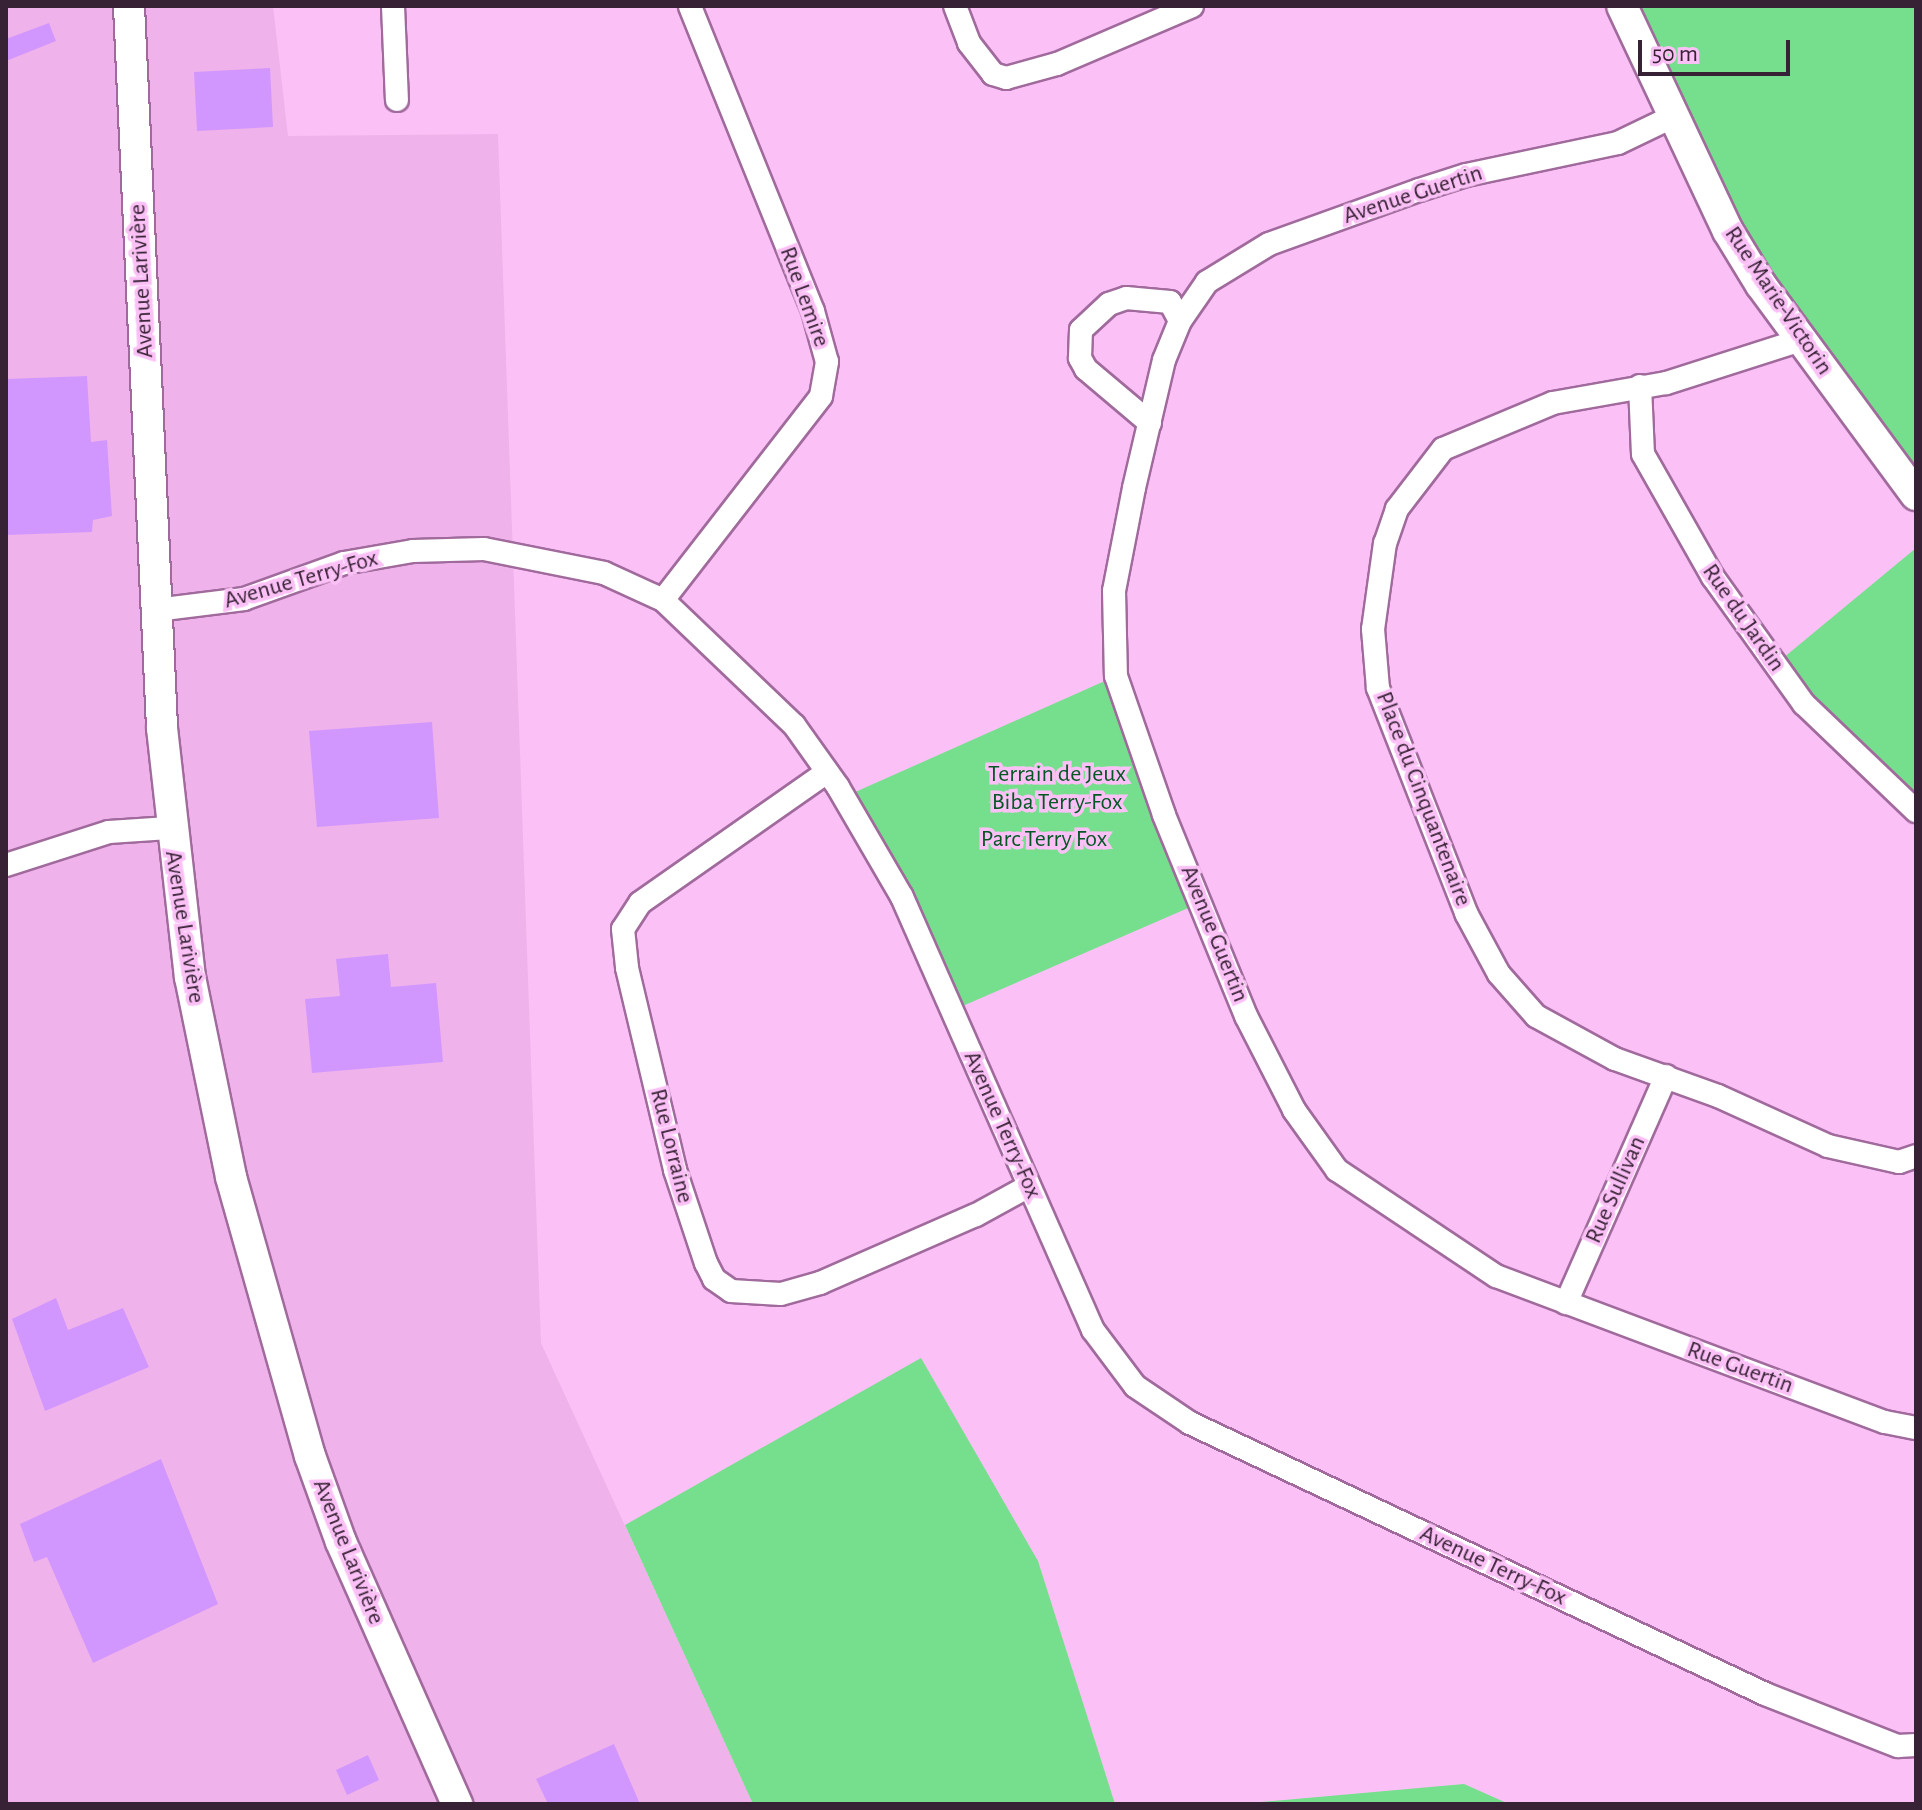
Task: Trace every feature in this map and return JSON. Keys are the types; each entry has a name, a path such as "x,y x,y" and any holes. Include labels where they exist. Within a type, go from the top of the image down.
{"main road":[{"name":"Avenue Larivière","path":"129,6 169,828 213,1102 282,1365 341,1542 457,1804"},
{"name":"Rue Marie-Victorin","path":"1622,6 1728,231 1801,340 1916,495"}],"street":[{"path":"393,6 397,100"},
{"name":"Rue Lemire","path":"663,600 821,396 827,362 813,311 690,6"},
{"path":"955,6 969,43 993,74 1006,78 1057,64 1192,6"},
{"name":"Avenue Guertin","path":"1566,1303 1496,1276 1337,1170 1294,1110 1246,1016 1164,815 1116,676 1114,591 1164,360 1180,321 1216,273 1269,244 1466,175 1618,143 1672,117"},
{"path":"1150,423 1086,369 1080,358 1081,330 1109,304 1126,298 1170,302 1180,321"},
{"name":"Place du Cinquantenaire","path":"1801,340 1729,365 1553,403 1443,449 1397,509 1376,579 1373,629 1378,688 1466,913 1499,974 1547,1022 1615,1059 1666,1076 1828,1146 1899,1162 1916,1156"},
{"name":"Rue du Jardin","path":"1640,386 1643,454 1713,577 1804,704 1916,811"},
{"name":"Avenue Terry-Fox","path":"156,610 244,599 344,563 441,550 484,549 604,573 663,600 794,725 827,772 902,897 1093,1330 1135,1386 1190,1423 1765,1694 1898,1746 1916,1745"},
{"name":"Rue Lorraine","path":"827,772 640,903 623,929 627,968 675,1170 706,1263 714,1279 731,1291 781,1294 820,1283 976,1215 1029,1186"},
{"path":"6,865 109,832 169,828"},
{"name":"Rue Sullivan","path":"1566,1303 1666,1076"},
{"name":"Rue Guertin","path":"1566,1303 1885,1422 1916,1428"}],"shaded area":[{"path":"6,6 273,6 288,136 498,134 541,1343 753,1804 6,1804"}],"green space":[{"path":"1622,6 1916,6 1916,495 1761,285"},
{"path":"1916,548 1916,811 1776,664"},
{"name":"Parc Terry Fox","path":"1116,676 1202,902 951,1011 844,797"},
{"path":"921,1358 1038,1561 1115,1804 753,1804 625,1525"},
{"path":"1464,1784 1509,1804 1238,1804"}],"building":[{"path":"49,23 56,41 6,61 6,39"},
{"path":"270,68 273,127 197,131 194,72"},
{"path":"87,376 91,442 107,440 112,516 93,520 92,532 6,535 6,379"},
{"path":"432,722 439,818 317,827 309,731"},
{"path":"388,954 391,987 436,983 443,1062 312,1073 305,999 340,996 336,959"},
{"path":"56,1298 68,1330 123,1308 149,1367 45,1411 12,1319"},
{"path":"161,1459 218,1604 93,1663 47,1557 34,1562 20,1524"},
{"path":"614,1744 640,1804 548,1804 536,1779"},
{"path":"368,1755 379,1780 347,1795 336,1770"}],"park label":[{"name":"Terrain de Jeux Biba Terry-Fox","path":"1057,789"}]}
